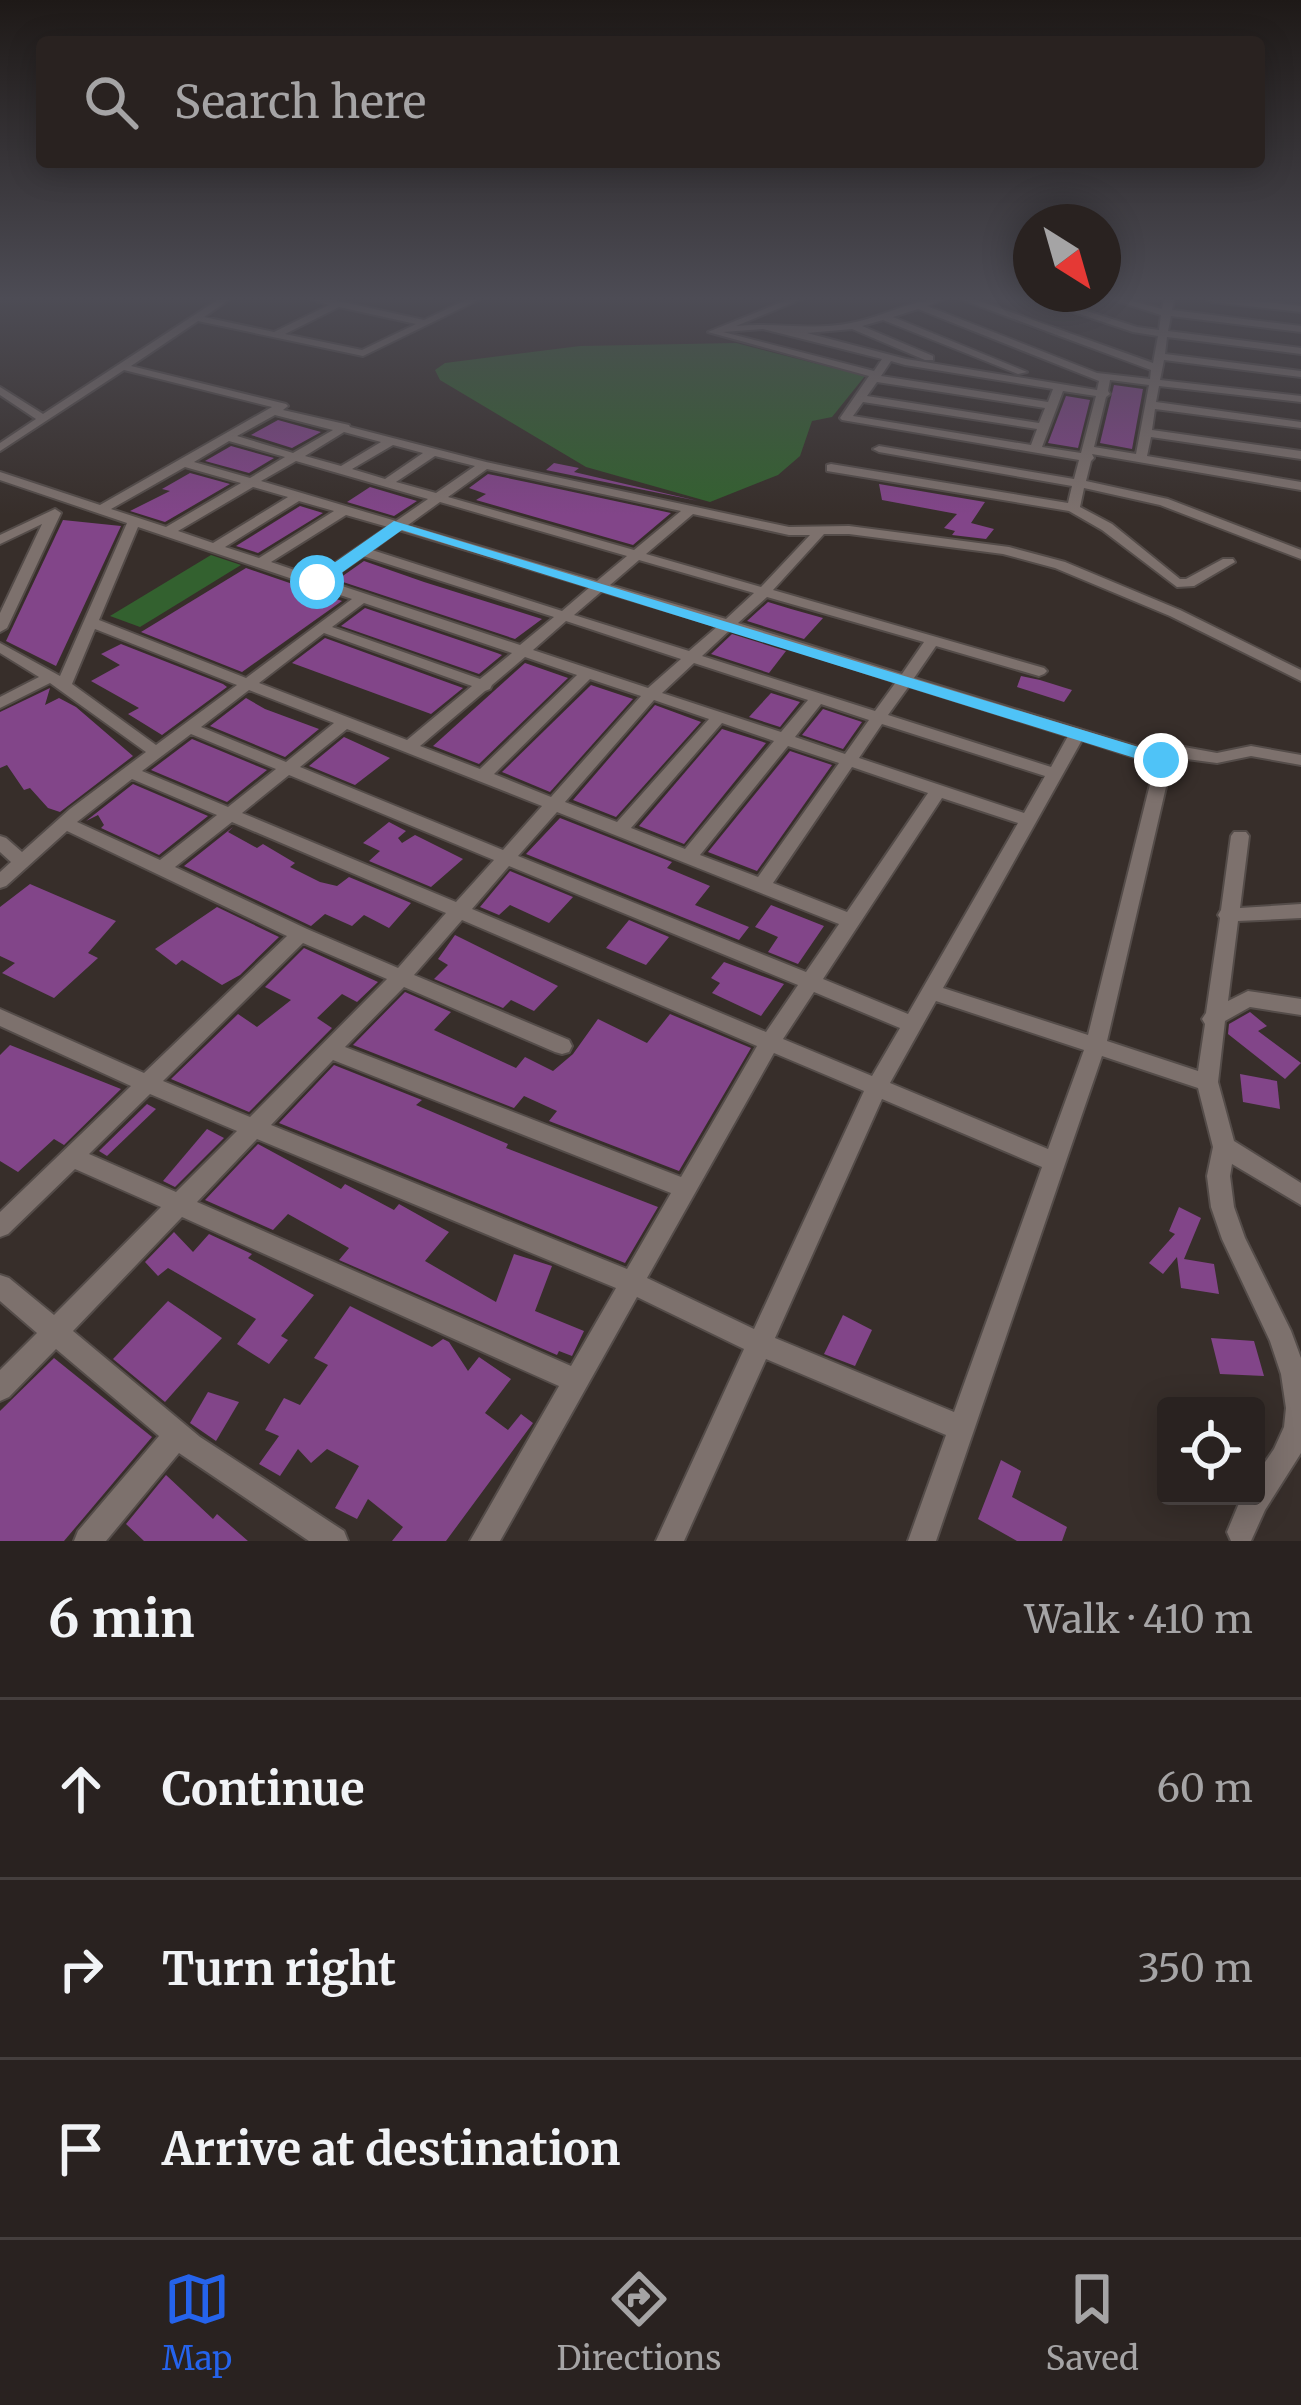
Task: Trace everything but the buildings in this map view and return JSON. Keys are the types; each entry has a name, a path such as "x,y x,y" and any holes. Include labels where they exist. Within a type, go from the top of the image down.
{"street":[{"path":"0,448 118,371"},
{"path":"101,510 282,406 141,371"},
{"path":"856,371 1052,406"},
{"path":"879,371 846,418 1301,486"},
{"path":"963,371 1105,394"},
{"path":"1019,371 1059,387"},
{"path":"1086,371 1100,376 1136,371"},
{"path":"1141,459 1157,371"},
{"path":"1169,371 1301,399"},
{"path":"1271,371 1301,374"},
{"path":"1274,371 1275,396"},
{"path":"1073,508 1105,394 1106,383 1100,376"},
{"path":"1035,449 1059,387"},
{"path":"0,390 44,420"},
{"path":"860,398 1044,427"},
{"path":"1151,405 1301,425"},
{"path":"278,412 485,465 770,528 818,533 849,530 1004,550 1060,566 1175,613 1301,676"},
{"path":"1269,421 1269,451"},
{"path":"866,474 891,426"},
{"path":"167,532 346,427"},
{"path":"1146,433 1301,455"},
{"path":"230,438 299,454 1039,671"},
{"path":"346,468 393,440"},
{"path":"879,449 1164,502 1301,555"},
{"path":"389,481 434,451"},
{"path":"186,463 728,624 1165,763 1095,1047 922,1541"},
{"path":"317,582 485,465"},
{"path":"831,468 1073,508 1107,527 1177,583 1189,584 1228,562"},
{"path":"0,489 8,479 1026,820"},
{"path":"214,548 300,495"},
{"path":"0,540 77,502"},
{"path":"409,747 692,508"},
{"path":"261,563 346,509"},
{"path":"0,628 53,514"},
{"path":"0,703 57,681 91,622 134,521"},
{"path":"0,1388 400,978 651,694 766,590 818,533"},
{"path":"362,551 1055,774"},
{"path":"0,882 130,772 363,598"},
{"path":"91,622 851,921"},
{"path":"322,628 485,686"},
{"path":"761,886 933,640"},
{"path":"0,647 57,681 156,752"},
{"path":"482,776 587,673"},
{"path":"688,857 818,698"},
{"path":"620,830 719,717"},
{"path":"162,868 346,722"},
{"path":"189,728 910,1023"},
{"path":"670,1541 877,1087 1077,735"},
{"path":"1139,754 1173,750 1217,758 1251,751 1301,760"},
{"path":"130,772 1054,1162"},
{"path":"484,1541 770,1042 939,790"},
{"path":"65,823 300,934 562,1046"},
{"path":"1240,836 1207,1082 1224,1147 1216,1175 1220,1208 1265,1295 1299,1390 1297,1434 1289,1454 1252,1506 1241,1532"},
{"path":"0,842 22,863"},
{"path":"1227,915 1301,910"},
{"path":"3,1220 300,934"},
{"path":"931,992 1207,1082"},
{"path":"1212,1018 1248,999 1301,1006"},
{"path":"0,1017 146,1084 632,1283 760,1344 962,1429"},
{"path":"330,1050 686,1189"},
{"path":"1224,1147 1301,1195"},
{"path":"72,1157 576,1381"},
{"path":"0,1286 178,1434 326,1539"},
{"path":"88,1541 178,1434"}],"green space":[{"path":"435,371 845,371 865,376 832,417 812,421 800,456 778,475 710,502 586,467 440,380"},
{"path":"211,555 241,565 140,627 110,616"}],"route":[{"path":"317,582 400,525 1161,760"}]}
